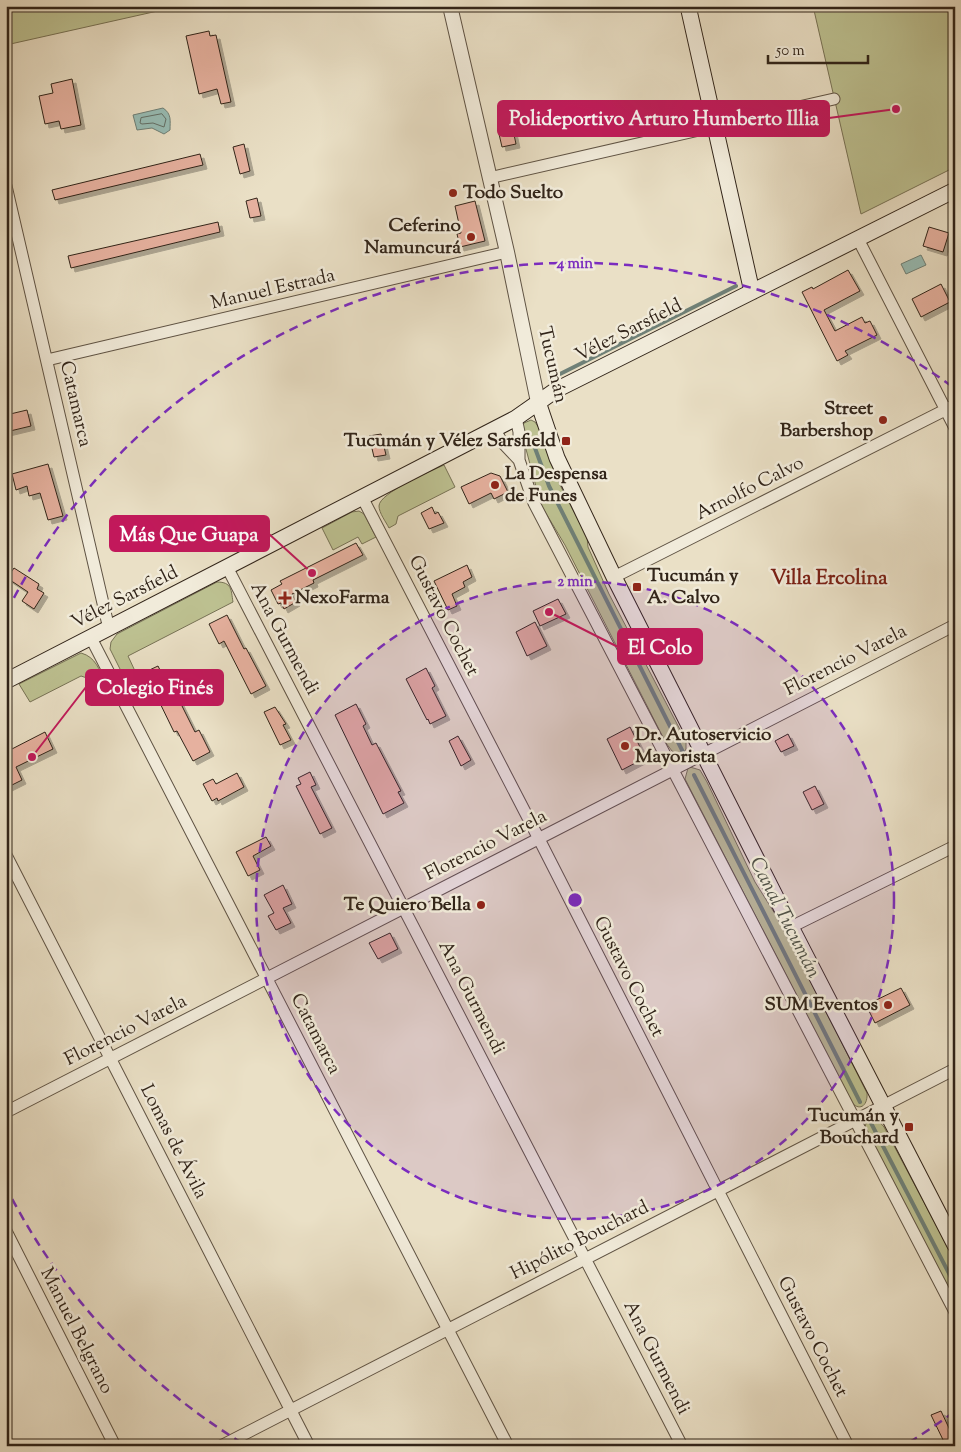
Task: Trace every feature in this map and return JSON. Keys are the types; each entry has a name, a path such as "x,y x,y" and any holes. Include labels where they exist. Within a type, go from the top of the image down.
{"main road":[{"path":"688,6 752,292"},
{"name":"Vélez Sarsfield","path":"6,681 516,418 556,390 955,190"},
{"name":"Tucumán","path":"538,402 557,458 614,577 882,1106 955,1244"}],"street":[{"name":"Tucumán","path":"450,6 507,252 538,402"},
{"path":"490,178 834,99"},
{"name":"Catamarca","path":"6,186 10,218 46,360 109,629"},
{"path":"858,239 950,408 955,428"},
{"name":"Manuel Estrada","path":"46,360 507,252"},
{"name":"Arnolfo Calvo","path":"614,577 950,408"},
{"path":"516,418 519,432 519,460 534,503 955,1312"},
{"path":"495,429 501,441 519,460"},
{"name":"Gustavo Cochet","path":"362,497 539,839 848,1446"},
{"name":"Ana Gurmendi","path":"227,567 682,1446"},
{"name":"Florencio Varela","path":"6,1112 955,625"},
{"name":"Catamarca","path":"91,638 508,1446"},
{"path":"791,927 955,846"},
{"name":"Lomas de Ávila","path":"6,855 309,1446"},
{"name":"Hipólito Bouchard","path":"221,1446 955,1069"},
{"name":"Manuel Belgrano","path":"6,1232 115,1446"}],"green space":[{"path":"6,6 170,6 171,8 6,45"},
{"path":"813,6 955,6 955,167 861,214"},
{"path":"531,420 539,428 560,485 587,537 588,547 609,594 686,741 686,749 683,754 678,755 666,743 565,545 541,505 523,438 522,426"},
{"path":"444,465 455,487 398,516 396,524 389,528 379,509 381,501 396,489"},
{"path":"359,511 364,514 376,537 362,544 358,537 333,550 322,528 352,512"},
{"path":"217,582 228,585 233,602 128,656 135,671 124,677 110,649 111,642 117,634"},
{"path":"81,653 94,661 106,683 97,687 93,680 81,676 30,702 19,684"},
{"path":"690,767 700,770 707,782 755,882 782,925 867,1093 863,1106 858,1107 852,1103 685,779"},
{"path":"872,1119 877,1119 884,1127 955,1261 955,1301 865,1128 866,1123"}],"water":[{"path":"163,108 169,115 170,130 164,134 152,128 137,130 133,115"},
{"path":"921,255 926,265 906,274 901,264"}],"building":[{"path":"209,31 210,36 216,35 231,102 221,104 217,89 199,94 186,36"},
{"path":"72,79 81,125 61,129 59,121 45,124 39,96 53,93 51,84"},
{"path":"513,130 516,144 502,147 499,134"},
{"path":"244,144 250,171 240,174 233,147"},
{"path":"200,154 203,165 55,200 52,190"},
{"path":"257,198 261,216 250,218 246,201"},
{"path":"475,201 485,241 460,247 457,234 461,233 455,206"},
{"path":"218,222 220,232 71,268 68,256"},
{"path":"929,227 949,233 943,252 923,246"},
{"path":"848,270 860,291 824,310 835,331 862,317 865,323 870,321 877,335 845,351 848,355 837,361 802,292 812,287 813,289"},
{"path":"941,284 950,302 921,317 912,299"},
{"path":"27,410 31,426 6,432 6,415"},
{"path":"381,434 386,455 374,457 369,436"},
{"path":"48,464 63,516 48,520 40,493 29,496 27,486 16,490 12,474"},
{"path":"491,473 500,476 508,492 494,499 491,493 469,504 461,487"},
{"path":"432,507 435,514 438,512 444,523 429,529 421,513"},
{"path":"356,543 363,555 313,580 314,583 292,594 296,602 284,609 281,603 278,604 271,590 282,584 280,581"},
{"path":"467,565 472,577 463,582 465,587 452,594 457,606 448,610 434,581"},
{"path":"14,568 39,584 37,589 44,593 34,609 22,601 28,592 7,578"},
{"path":"558,599 566,614 540,626 533,611"},
{"path":"227,615 266,686 251,694 224,641 219,644 209,624"},
{"path":"535,622 547,646 527,656 516,632"},
{"path":"158,666 166,682 177,676 188,698 180,702 195,732 199,730 210,752 193,761 177,731 174,732 143,673"},
{"path":"426,668 435,686 432,688 446,716 430,724 406,679"},
{"path":"356,704 366,724 363,726 372,745 376,743 401,791 398,792 404,803 383,814 335,715"},
{"path":"275,707 286,724 283,725 291,740 280,745 264,712"},
{"name":"Dr. Autoservicio Mayorista","path":"630,727 643,753 641,760 622,770 607,739"},
{"path":"45,732 53,749 16,767 22,780 6,788 6,748 8,751"},
{"path":"788,734 794,746 781,752 775,741"},
{"path":"458,736 471,760 461,766 449,741"},
{"path":"310,772 316,785 311,787 332,828 320,834 296,786 301,784 298,778"},
{"path":"237,773 244,787 218,801 217,798 212,801 203,784 213,779 216,784"},
{"path":"815,786 824,804 812,810 803,792"},
{"path":"266,837 271,846 253,856 260,870 248,876 236,852"},
{"path":"283,885 292,904 283,908 291,923 276,930 268,916 274,913 264,895"},
{"path":"390,933 398,949 378,959 369,943"},
{"name":"SUM Eventos","path":"901,988 910,1005 875,1023 866,1005"},
{"path":"941,1411 955,1441 955,1446 946,1446 931,1415"}],"waterway":[{"path":"550,379 736,286"},
{"name":"Canal Tucumán","path":"532,440 549,486 683,752"},
{"name":"Canal Tucumán","path":"694,775 860,1102"},
{"name":"Canal Tucumán","path":"871,1123 955,1285"}],"place":[{"name":"Polideportivo Arturo Humberto Illia","path":"896,109"},
{"name":"Todo Suelto","path":"453,193"},
{"name":"Ceferino Namuncurá","path":"471,237"},
{"name":"Street Barbershop","path":"883,420"},
{"name":"Tucumán y Vélez Sarsfield","path":"566,441"},
{"name":"La Despensa de Funes","path":"495,485"},
{"name":"Más Que Guapa","path":"312,573"},
{"name":"Tucumán y A. Calvo","path":"637,587"},
{"name":"NexoFarma","path":"285,598"},
{"name":"El Colo","path":"549,612"},
{"name":"Dr. Autoservicio Mayorista","path":"625,746"},
{"name":"Colegio Finés","path":"32,757"},
{"name":"Te Quiero Bella","path":"481,905"},
{"name":"SUM Eventos","path":"888,1005"},
{"name":"Tucumán y Bouchard","path":"909,1127"}],"district":[{"name":"Villa Ercolina","path":"829,579"}]}
